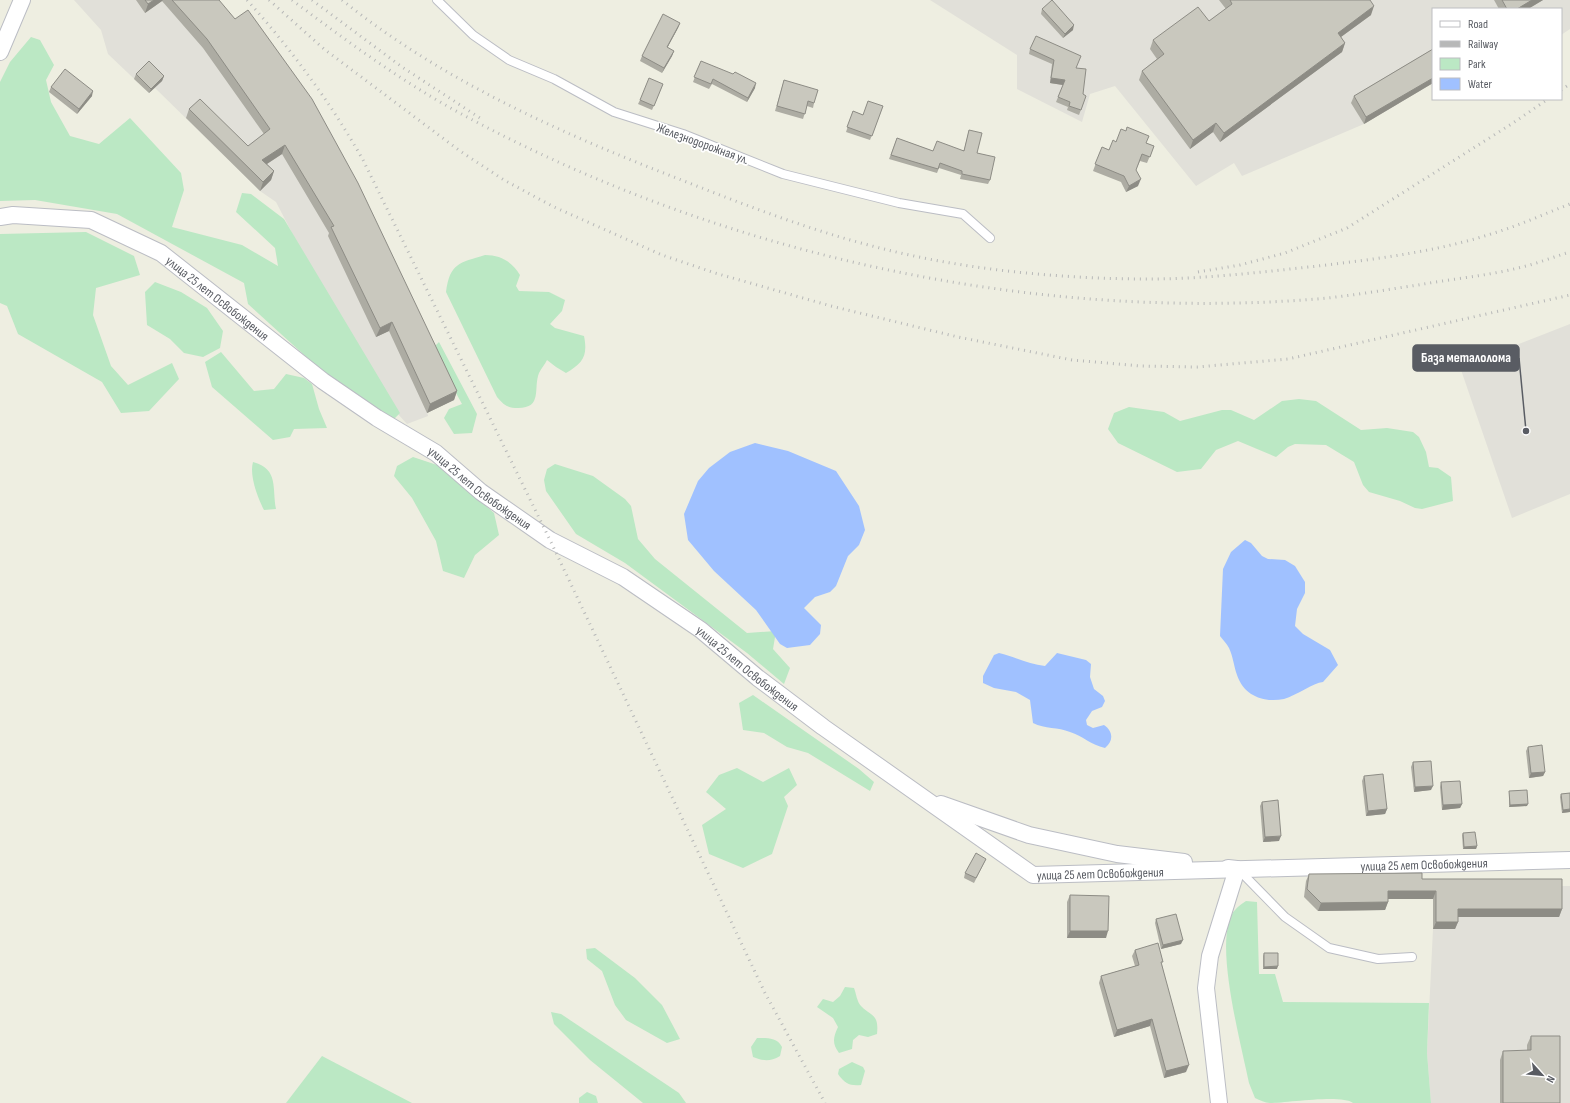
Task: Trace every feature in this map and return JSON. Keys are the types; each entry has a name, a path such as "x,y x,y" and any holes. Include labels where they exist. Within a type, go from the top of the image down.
{"street":[{"path":"0,52 22,0"},
{"name":"улица 25 лет Освобождения","path":"0,217 13,215 91,220 160,252 323,381 376,418 436,454 481,492 550,540 623,577 701,630 758,678 817,723 1033,875 1570,860"},
{"path":"923,798 1029,835 1117,854 1237,869 1210,956 1206,988 1220,1103"}],"lane":[{"name":"Железнодорожная ул.","path":"437,0 473,35 508,60 554,79 614,112 683,134 783,174 899,203 963,214 990,238"},
{"path":"1237,869 1286,917 1329,948 1378,959 1412,957"}],"shaded area":[{"path":"74,0 212,0 420,328 454,400 427,412 428,416 407,424 370,383 276,202 260,191 155,88 149,93 108,54 101,30"},
{"path":"930,0 1570,0 1570,29 1562,34 1562,8 1432,8 1432,84 1364,124 1242,176 1234,163 1196,186 1115,86 1090,94 1082,122 1017,89 1017,55"},
{"path":"1570,324 1570,494 1512,518 1460,367"},
{"path":"1570,886 1570,1103 1431,1103 1427,1053 1433,929 1433,887"}],"green space":[{"path":"31,37 40,40 54,65 46,80 51,102 70,136 99,144 130,118 181,173 184,190 172,227 242,245 278,266 275,248 236,212 242,193 251,194 284,219 400,413 391,422 314,364 248,304 244,283 117,214 35,200 0,201 0,82 10,62"},
{"path":"86,232 134,256 140,275 96,288 93,315 111,366 128,385 172,363 179,379 149,411 121,413 102,382 18,334 7,306 0,303 0,234"},
{"path":"485,255 496,256 506,260 513,266 520,275 516,286 519,291 549,292 565,300 562,311 550,324 555,328 584,336 585,354 577,366 566,373 547,360 537,379 536,396 534,401 531,405 526,407 508,407 497,397 446,292 450,275 457,266 468,260"},
{"path":"155,282 181,292 207,308 223,331 220,348 203,357 184,353 170,339 147,325 145,292"},
{"path":"439,342 477,414 472,433 454,434 444,418 449,409 462,404 438,360 436,345"},
{"path":"221,352 254,391 274,389 286,374 304,378 312,384 319,409 327,428 294,429 290,437 273,440 212,387 205,362"},
{"path":"1299,399 1316,401 1361,430 1387,428 1413,432 1419,437 1426,452 1429,467 1438,468 1451,477 1453,501 1422,509 1369,492 1363,485 1354,462 1326,445 1295,444 1288,447 1276,457 1238,441 1216,450 1201,469 1177,472 1118,443 1108,429 1114,413 1129,407 1164,412 1180,421 1222,410 1231,410 1254,420 1282,401"},
{"path":"413,457 440,466 494,513 499,535 475,555 464,578 443,571 436,541 412,498 394,476 397,466"},
{"path":"253,462 267,469 271,474 276,509 264,510 253,480"},
{"path":"555,464 593,476 625,499 631,506 638,539 655,559 747,633 776,631 773,649 790,668 784,684 747,653 625,563 576,534 546,491 544,480 547,469"},
{"path":"753,695 859,769 874,782 870,791 808,753 787,747 764,733 743,730 739,703"},
{"path":"737,768 763,782 789,768 797,785 784,797 788,806 772,854 743,868 709,854 702,825 726,809 706,792 719,775"},
{"path":"1246,901 1257,902 1259,974 1275,974 1283,1002 1429,1003 1427,1053 1431,1103 1353,1103 1347,1100 1326,1099 1270,1103 1255,1098 1249,1083 1236,1024 1226,957 1226,938 1231,915"},
{"path":"595,948 635,978 662,1005 680,1039 667,1043 626,1020 615,1005 602,971 587,959 586,949"},
{"path":"845,987 854,988 860,1004 876,1019 877,1034 868,1037 859,1035 853,1040 852,1049 839,1053 835,1046 834,1040 838,1027 833,1018 817,1007 823,999 833,1002 840,996"},
{"path":"551,1012 561,1014 679,1093 686,1103 643,1103 590,1060 554,1024"},
{"path":"757,1038 777,1041 782,1047 780,1056 766,1060 753,1057 751,1047"},
{"path":"322,1056 412,1103 286,1103"},
{"path":"852,1062 863,1067 865,1071 861,1085 848,1084 838,1074 839,1069"},
{"path":"587,1092 596,1096 598,1103 579,1103 579,1098"}],"water":[{"path":"755,443 788,451 836,471 859,506 865,530 859,545 848,556 836,586 830,592 815,597 804,608 821,625 820,634 810,645 787,648 780,644 756,610 714,571 688,540 684,514 698,481 709,468 730,452"},
{"path":"1245,540 1251,543 1262,556 1268,559 1285,560 1295,566 1305,582 1305,593 1297,609 1295,626 1303,634 1330,650 1338,665 1323,682 1284,699 1262,699 1244,688 1237,675 1232,654 1220,636 1223,569 1231,552"},
{"path":"999,653 1033,664 1045,666 1057,653 1086,660 1091,664 1090,677 1094,689 1103,696 1105,701 1102,707 1092,711 1086,720 1087,725 1093,728 1104,725 1107,727 1111,733 1111,739 1108,745 1105,748 1100,747 1070,732 1033,723 1030,700 1016,692 994,688 983,683 983,676 994,655"}],"building":[{"path":"145,0 154,0 148,4"},
{"path":"172,0 219,0 235,19 248,10 312,99 358,183 457,391 430,404 392,322 380,328 331,227 334,226 285,145 262,160 274,171 263,182 189,109 200,99 248,146 270,129 207,39"},
{"path":"1052,0 1074,25 1065,34 1042,9"},
{"path":"1230,0 1370,0 1374,6 1338,33 1345,43 1224,133 1216,123 1193,140 1142,71 1164,54 1153,40 1198,7 1209,21 1232,4"},
{"path":"1502,0 1532,0 1519,8 1506,8"},
{"path":"663,14 680,23 667,47 674,51 664,68 642,56"},
{"path":"1036,36 1081,56 1076,68 1086,69 1083,94 1086,96 1081,110 1069,106 1070,102 1058,97 1065,80 1051,78 1054,60 1030,49"},
{"path":"1432,50 1432,79 1366,117 1354,96"},
{"path":"149,61 164,76 151,89 136,74"},
{"path":"701,61 733,74 735,72 756,83 748,98 713,79 711,84 694,77"},
{"path":"65,69 93,91 79,109 51,87"},
{"path":"649,78 663,84 654,106 640,100"},
{"path":"784,80 818,90 814,103 808,101 805,114 777,106"},
{"path":"868,101 883,106 872,136 847,127 853,111 863,115"},
{"path":"1127,127 1149,136 1146,143 1154,146 1150,157 1142,154 1136,170 1141,179 1129,186 1124,176 1095,164 1102,147 1109,150 1113,140 1116,142 1121,129 1126,131"},
{"path":"969,130 982,133 977,153 995,157 990,180 962,174 962,171 940,163 938,169 891,155 897,138 933,151 937,141 964,151"},
{"path":"1542,745 1545,772 1531,773 1528,747"},
{"path":"1431,761 1433,786 1415,787 1413,762"},
{"path":"1383,774 1387,809 1368,811 1364,776"},
{"path":"1460,781 1462,804 1443,805 1441,782"},
{"path":"1527,790 1528,804 1510,805 1509,791"},
{"path":"1570,793 1570,809 1563,810 1561,794"},
{"path":"1278,800 1281,836 1265,837 1262,802"},
{"path":"1475,832 1477,846 1464,847 1463,833"},
{"path":"976,853 986,859 976,878 965,873"},
{"path":"1422,873 1422,879 1562,879 1562,909 1458,909 1458,922 1436,922 1436,891 1388,891 1388,902 1321,903 1307,889 1309,874"},
{"path":"1070,895 1109,896 1108,931 1070,931"},
{"path":"1176,914 1183,940 1163,945 1156,919"},
{"path":"1158,943 1163,962 1161,962 1189,1065 1166,1071 1152,1019 1117,1030 1101,976 1139,965 1135,950"},
{"path":"1264,953 1278,953 1278,966 1264,967"},
{"path":"1531,1036 1560,1036 1560,1103 1503,1103 1503,1051 1531,1050"}],"railway":[{"path":"247,0 310,77 338,118 363,160 550,540 765,993 825,1103"},
{"path":"269,0 324,49 460,151 504,180 554,207 662,255 715,273 831,306 958,337 1072,360 1141,366 1197,367 1288,359 1570,295"},
{"path":"292,0 356,47 421,91 467,117 565,165 667,206 772,241 879,268 988,288 1098,300 1208,303 1317,299 1355,295 1506,271 1531,265 1570,252"},
{"path":"312,0 402,67 480,118"},
{"path":"342,0 415,52 492,97 532,117 614,153 740,203 826,233 884,249 948,263 1015,272 1117,279 1170,279 1234,275 1383,258 1448,246 1501,231 1570,204"},
{"path":"1562,89 1570,84"},
{"path":"1198,272 1240,265 1285,253 1347,228 1513,123 1547,100"}],"place":[{"name":"База металолома","path":"1526,431"}]}
